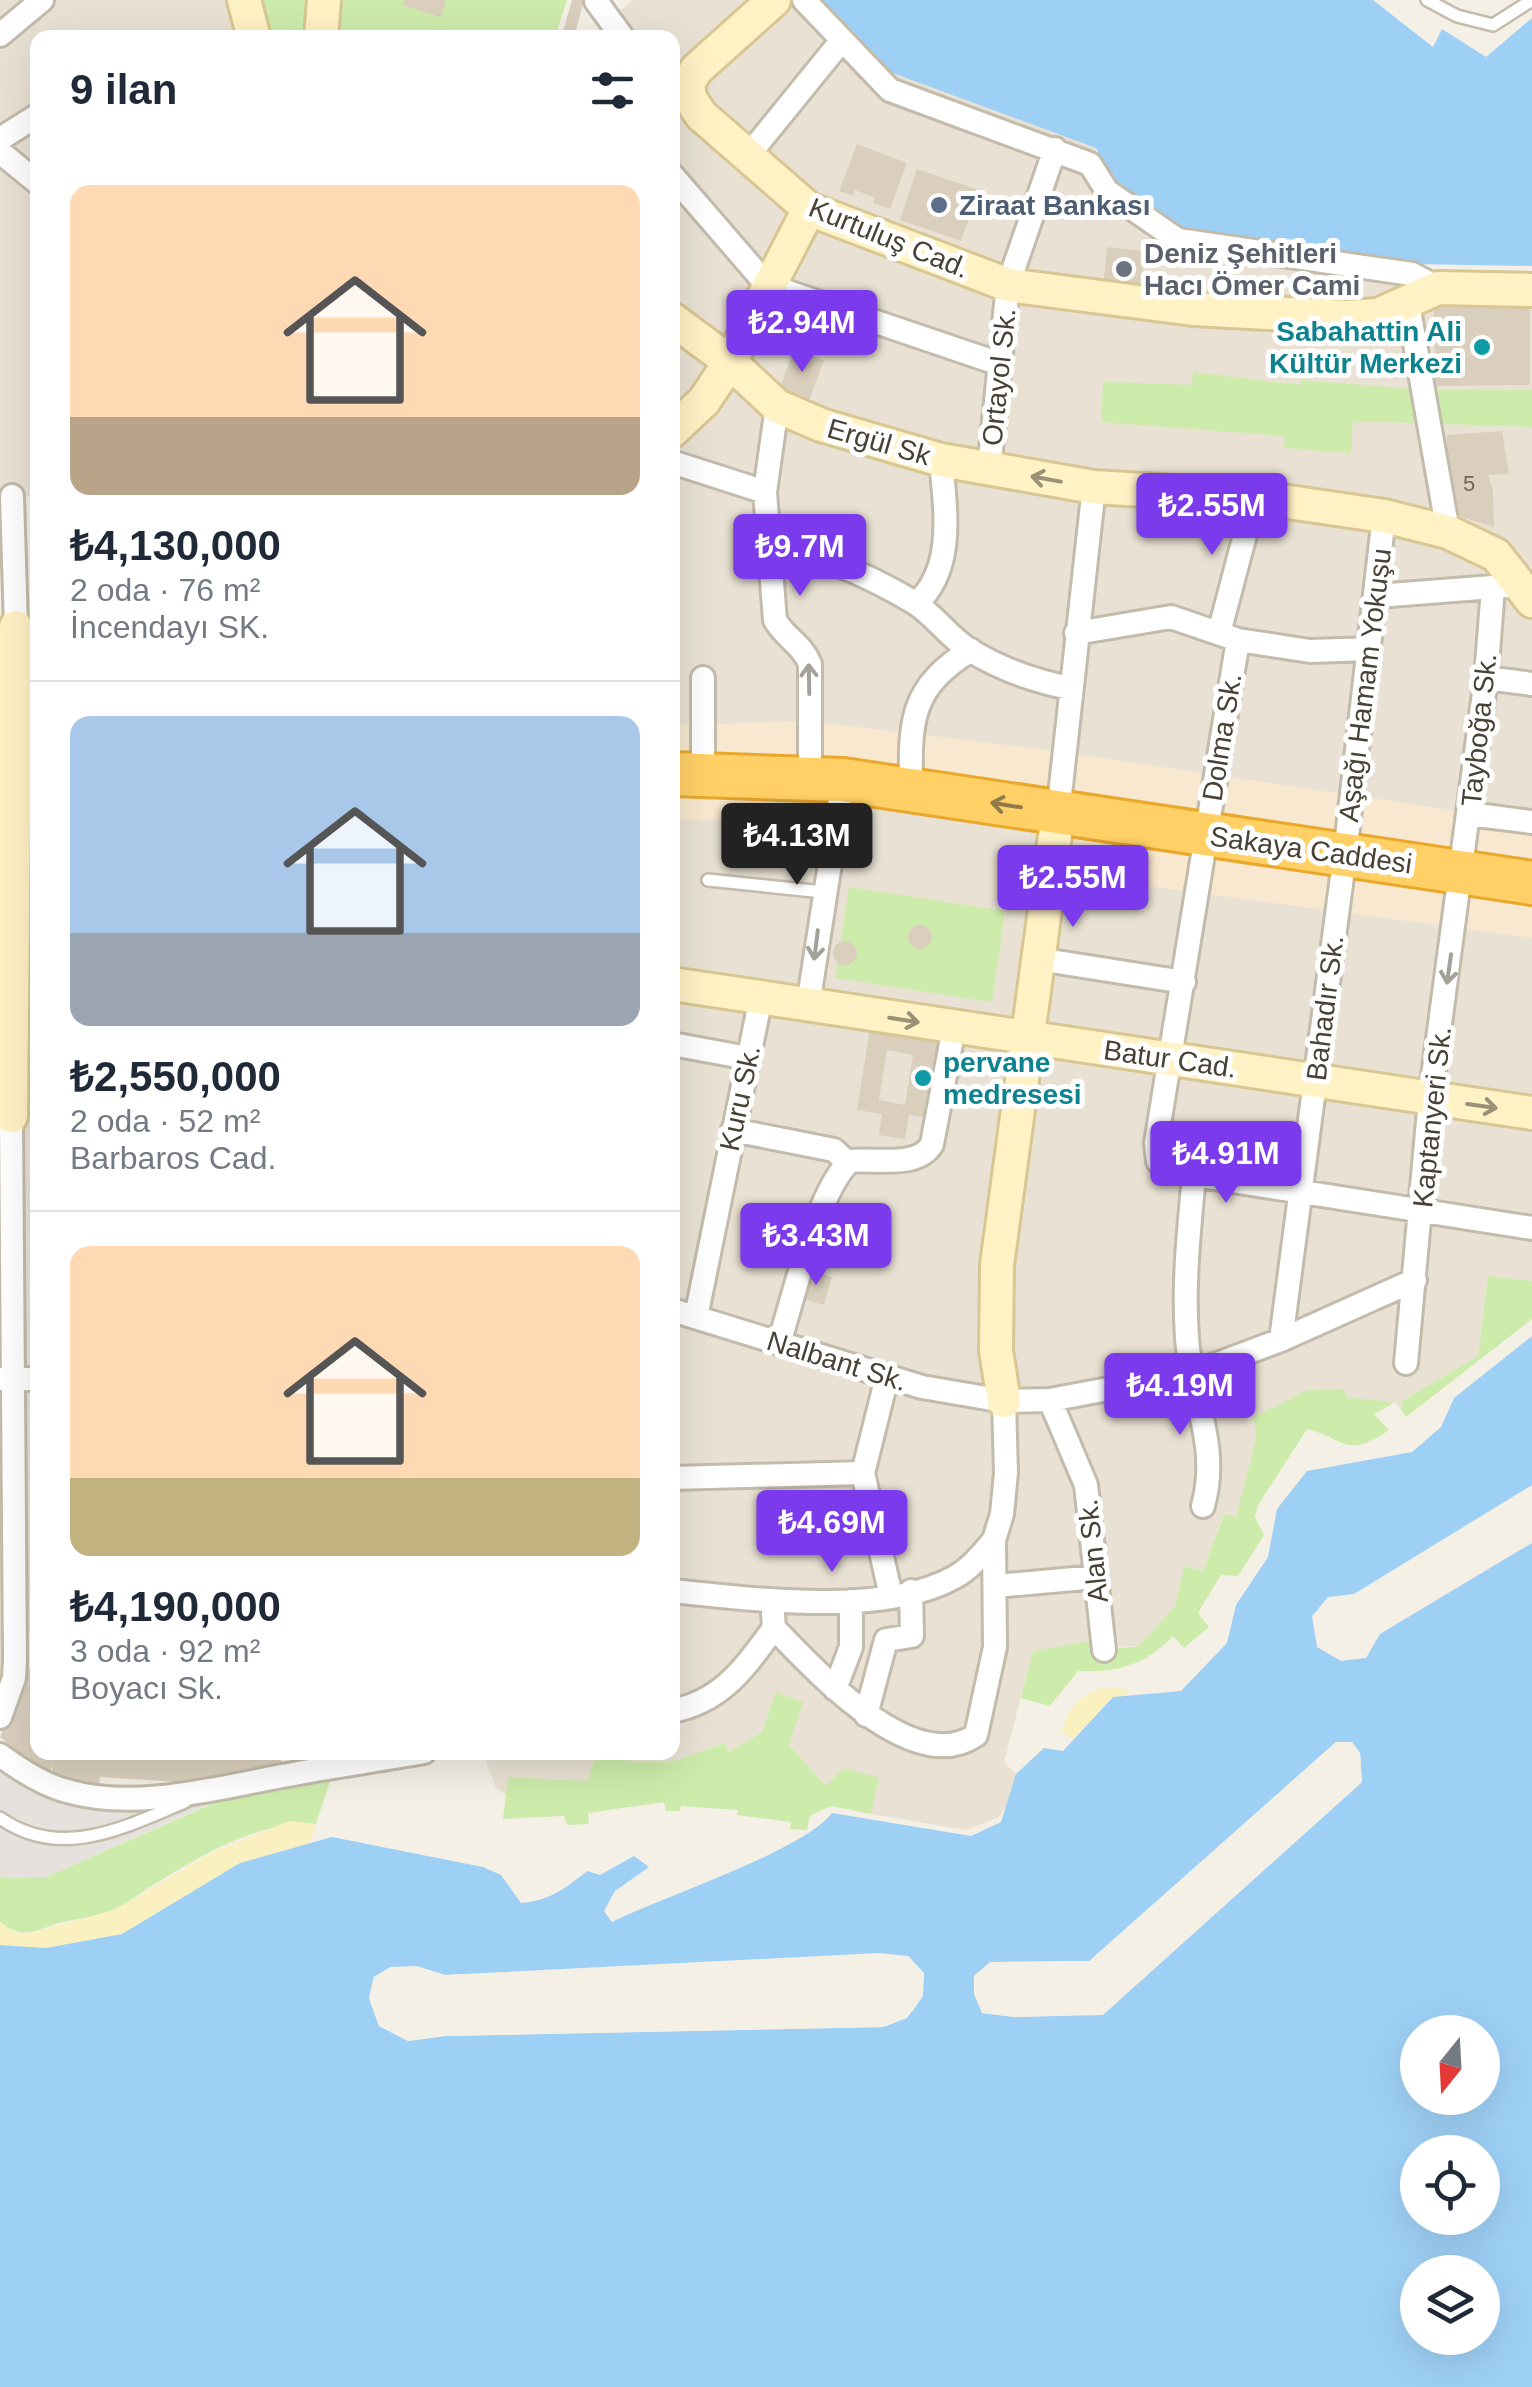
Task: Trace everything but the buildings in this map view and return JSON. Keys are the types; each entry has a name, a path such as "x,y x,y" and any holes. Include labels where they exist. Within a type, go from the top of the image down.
{"highway":[{"name":"Sakaya Caddesi","path":"688,774 826,778 1532,883"}],"street":[{"path":"0,36 42,0"},
{"path":"244,0 252,30"},
{"path":"321,30 324,0"},
{"path":"681,93 697,68 774,0"},
{"path":"804,0 890,90 1090,164 1107,192 1178,240 1412,274 1438,288 1532,290"},
{"path":"596,2 617,30"},
{"path":"746,157 842,40"},
{"name":"Kurtuluş Cad.","path":"681,93 746,157 809,209 1008,285 1104,300 1347,317 1378,314 1438,288"},
{"path":"0,139 30,119"},
{"name":"Ortayol Sk.","path":"990,468 1008,285 1055,150"},
{"path":"0,152 30,176"},
{"path":"680,185 767,285 1000,364"},
{"path":"680,418 704,401 730,362 809,209"},
{"path":"1408,304 1448,532"},
{"name":"Ergül Sk","path":"680,325 730,362 777,406 810,421 941,460 1094,487 1255,497 1384,516 1448,532 1496,555 1515,591"},
{"path":"777,406 766,492 775,620 782,634 804,649 810,664 826,778 823,892 808,1005"},
{"path":"916,604 930,592 944,550 941,460"},
{"path":"680,465 766,492"},
{"path":"774,1628 866,1714 924,1742 948,1748 976,1735 995,1647 994,1540 1002,1514 1006,1473 1004,1401 994,1304 1058,813 1094,487"},
{"path":"0,1717 14,1678 7,1637 5,1379 16,1116 6,910 18,635 6,496"},
{"name":"Dolma Sk.","path":"1171,1059 1207,834 1229,636 1255,497"},
{"name":"Aşağı Hamam Yokuşu","path":"1345,854 1384,516"},
{"path":"770,550 798,550 916,604 971,650 1035,681 1070,688"},
{"path":"1376,596 1515,591"},
{"name":"Tayboğa Sk.","path":"1462,872 1486,678 1515,591"},
{"path":"1076,633 1171,617 1229,636 1310,651 1370,649"},
{"path":"911,790 914,722 920,700 930,680 971,650"},
{"path":"688,774 703,678"},
{"path":"1486,678 1532,684"},
{"path":"1469,814 1532,822"},
{"name":"Bahadır Sk.","path":"1281,1340 1345,854"},
{"name":"Kaptanyeri Sk.","path":"1406,1363 1430,1099 1462,872"},
{"path":"1038,959 1184,982"},
{"name":"Batur Cad.","path":"680,985 1532,1113"},
{"name":"Kuru Sk.","path":"684,1313 732,1130 761,997"},
{"path":"732,1130 834,1150 848,1163 916,1159 927,1153 932,1144 954,1028"},
{"path":"680,1045 748,1058"},
{"path":"1171,1059 1155,1153 1165,1167 1194,1176 1532,1228"},
{"path":"779,1343 834,1180 848,1163"},
{"path":"1194,1176 1186,1284 1187,1344 1211,1466 1203,1506"},
{"name":"Nalbant Sk.","path":"684,1313 887,1377 1004,1401 1050,1400 1193,1373 1281,1340 1415,1280"},
{"path":"866,1714 886,1640 912,1636 863,1473 887,1377"},
{"name":"Alan Sk.","path":"1050,1400 1086,1485 1104,1650"},
{"path":"680,1478 863,1473"},
{"path":"680,1592 772,1601 851,1601 901,1594 954,1578 994,1540"},
{"path":"996,1586 1096,1577"},
{"path":"680,1709 709,1700 736,1680 774,1628 772,1601"},
{"path":"836,1689 850,1647 851,1601"},
{"path":"0,1755 68,1792 132,1798 208,1793 377,1760"}],"lane":[{"path":"1427,0 1457,16 1493,25 1532,0"},
{"path":"708,880 823,892"},
{"path":"0,1818 49,1839 75,1841 123,1828 208,1793"}],"shaded area":[{"path":"0,0 244,0 252,30 30,30 30,497 0,495"},
{"path":"632,0 821,0 890,72 1096,148 1090,164 1178,240 1532,290 1532,1281 1488,1276 1478,1356 1402,1401 1401,1410 1395,1402 1346,1397 1256,1439 1236,1518 1223,1515 1203,1571 1184,1566 1175,1606 1139,1646 1033,1651 1004,1762 1019,1777 1013,1795 998,1818 965,1830 871,1814 878,1778 826,1786 789,1745 776,1693 762,1732 728,1753 724,1743 680,1759 680,30 618,30 610,20"},
{"path":"0,628 30,628 30,909 13,909 12,1116 30,1116 30,1632 13,1637 0,1717"},
{"path":"810,721 1062,752 1532,822 1532,938 1125,883 1128,854 1053,843 1057,813 776,775 774,822 680,819 680,725"},
{"path":"0,1755 67,1792 208,1793 212,1803 46,1877 4,1878 0,1876"},
{"path":"486,1760 594,1760 588,1781 509,1777 508,1796 496,1788"},
{"path":"627,1760 677,1760 674,1761"}],"green space":[{"path":"256,0 313,0 306,30 266,30"},
{"path":"341,0 567,0 557,30 339,30"},
{"path":"1193,372 1301,385 1302,380 1423,390 1532,390 1532,427 1353,421 1351,453 1284,448 1285,436 1101,422 1103,382 1192,385"},
{"path":"849,887 1005,911 992,1002 835,978"},
{"path":"1488,1276 1532,1281 1532,1319 1406,1417 1401,1410 1402,1401 1478,1356"},
{"path":"1344,1389 1346,1397 1395,1402 1374,1414 1389,1430 1364,1444 1347,1445 1307,1429 1258,1505 1255,1517 1264,1535 1238,1576 1221,1575 1198,1613 1209,1627 1184,1648 1173,1636 1152,1654 1130,1665 1078,1671 1050,1706 1021,1698 1033,1651 1103,1639 1105,1650 1139,1646 1175,1606 1184,1566 1203,1571 1224,1514 1236,1517 1256,1439 1254,1417 1308,1390"},
{"path":"776,1692 803,1702 789,1745 826,1786 843,1768 879,1778 871,1814 831,1806 810,1816 807,1830 790,1829 791,1822 737,1815 738,1810 681,1806 680,1811 666,1811 664,1802 588,1813 589,1824 567,1825 564,1816 503,1819 508,1777 588,1781 594,1760 674,1761 725,1743 729,1752 762,1732"},
{"path":"335,1767 316,1824 273,1828 228,1843 124,1905 100,1914 27,1932 15,1931 0,1922 0,1876 46,1877 270,1778"}],"sand":[{"path":"1107,1687 1129,1690 1086,1745 1062,1733 1077,1702"},
{"path":"289,1821 316,1824 310,1843 240,1863 122,1934 46,1948 0,1945 0,1922 15,1933 29,1934 117,1909 209,1854"}],"water":[{"path":"821,0 1373,0 1433,47 1442,29 1486,57 1532,18 1532,266 1411,264 1179,227 1115,184 1096,148 890,72"},
{"path":"1532,1336 1532,1485 1354,1594 1328,1597 1312,1616 1317,1647 1341,1661 1366,1658 1380,1634 1532,1543 1532,2387 0,2387 0,1945 46,1948 122,1934 240,1863 332,1837 483,1867 501,1875 521,1903 549,1896 587,1871 600,1875 634,1856 649,1867 615,1891 604,1911 612,1922 763,1858 816,1828 832,1813 971,1836 1001,1822 1016,1774 1044,1748 1063,1751 1113,1697 1181,1691 1227,1643 1236,1605 1268,1557 1277,1509 1307,1471 1412,1452 1441,1427 1454,1398","holes":["1336,1742 1352,1742 1360,1753 1362,1782 1103,2014 1015,2017 982,2013 974,1976 991,1962 1089,1961","908,1956 924,1973 921,1994 909,2014 883,2027 445,2036 408,2041 379,2026 369,1998 374,1977 409,1967 444,1975"]}],"pier":[{"path":"1336,1742 1351,1742 1360,1753 1362,1782 1103,2015 1015,2017 982,2013 974,1994 974,1976 990,1962 1090,1961","holes":["1338,1747 1349,1747 1355,1755 1357,1780 1101,2010 986,2009 979,1993 979,1979 993,1966 1092,1966"]},
{"path":"878,1953 908,1956 924,1973 923,1996 907,2018 883,2027 445,2036 408,2041 379,2026 369,1998 374,1977 390,1967 417,1966 445,1975","holes":["877,1958 906,1961 919,1975 918,1994 904,2014 882,2022 444,2031 409,2036 383,2023 375,1998 378,1981 392,1972 416,1971 445,1980"]}],"place":[{"name":"Ziraat Bankası","path":"939,205"},
{"name":"Deniz Şehitleri Hacı Ömer Cami","path":"1124,269"},
{"name":"Sabahattin Ali Kültür Merkezi","path":"1482,347"},
{"name":"pervane medresesi","path":"923,1078"}]}
